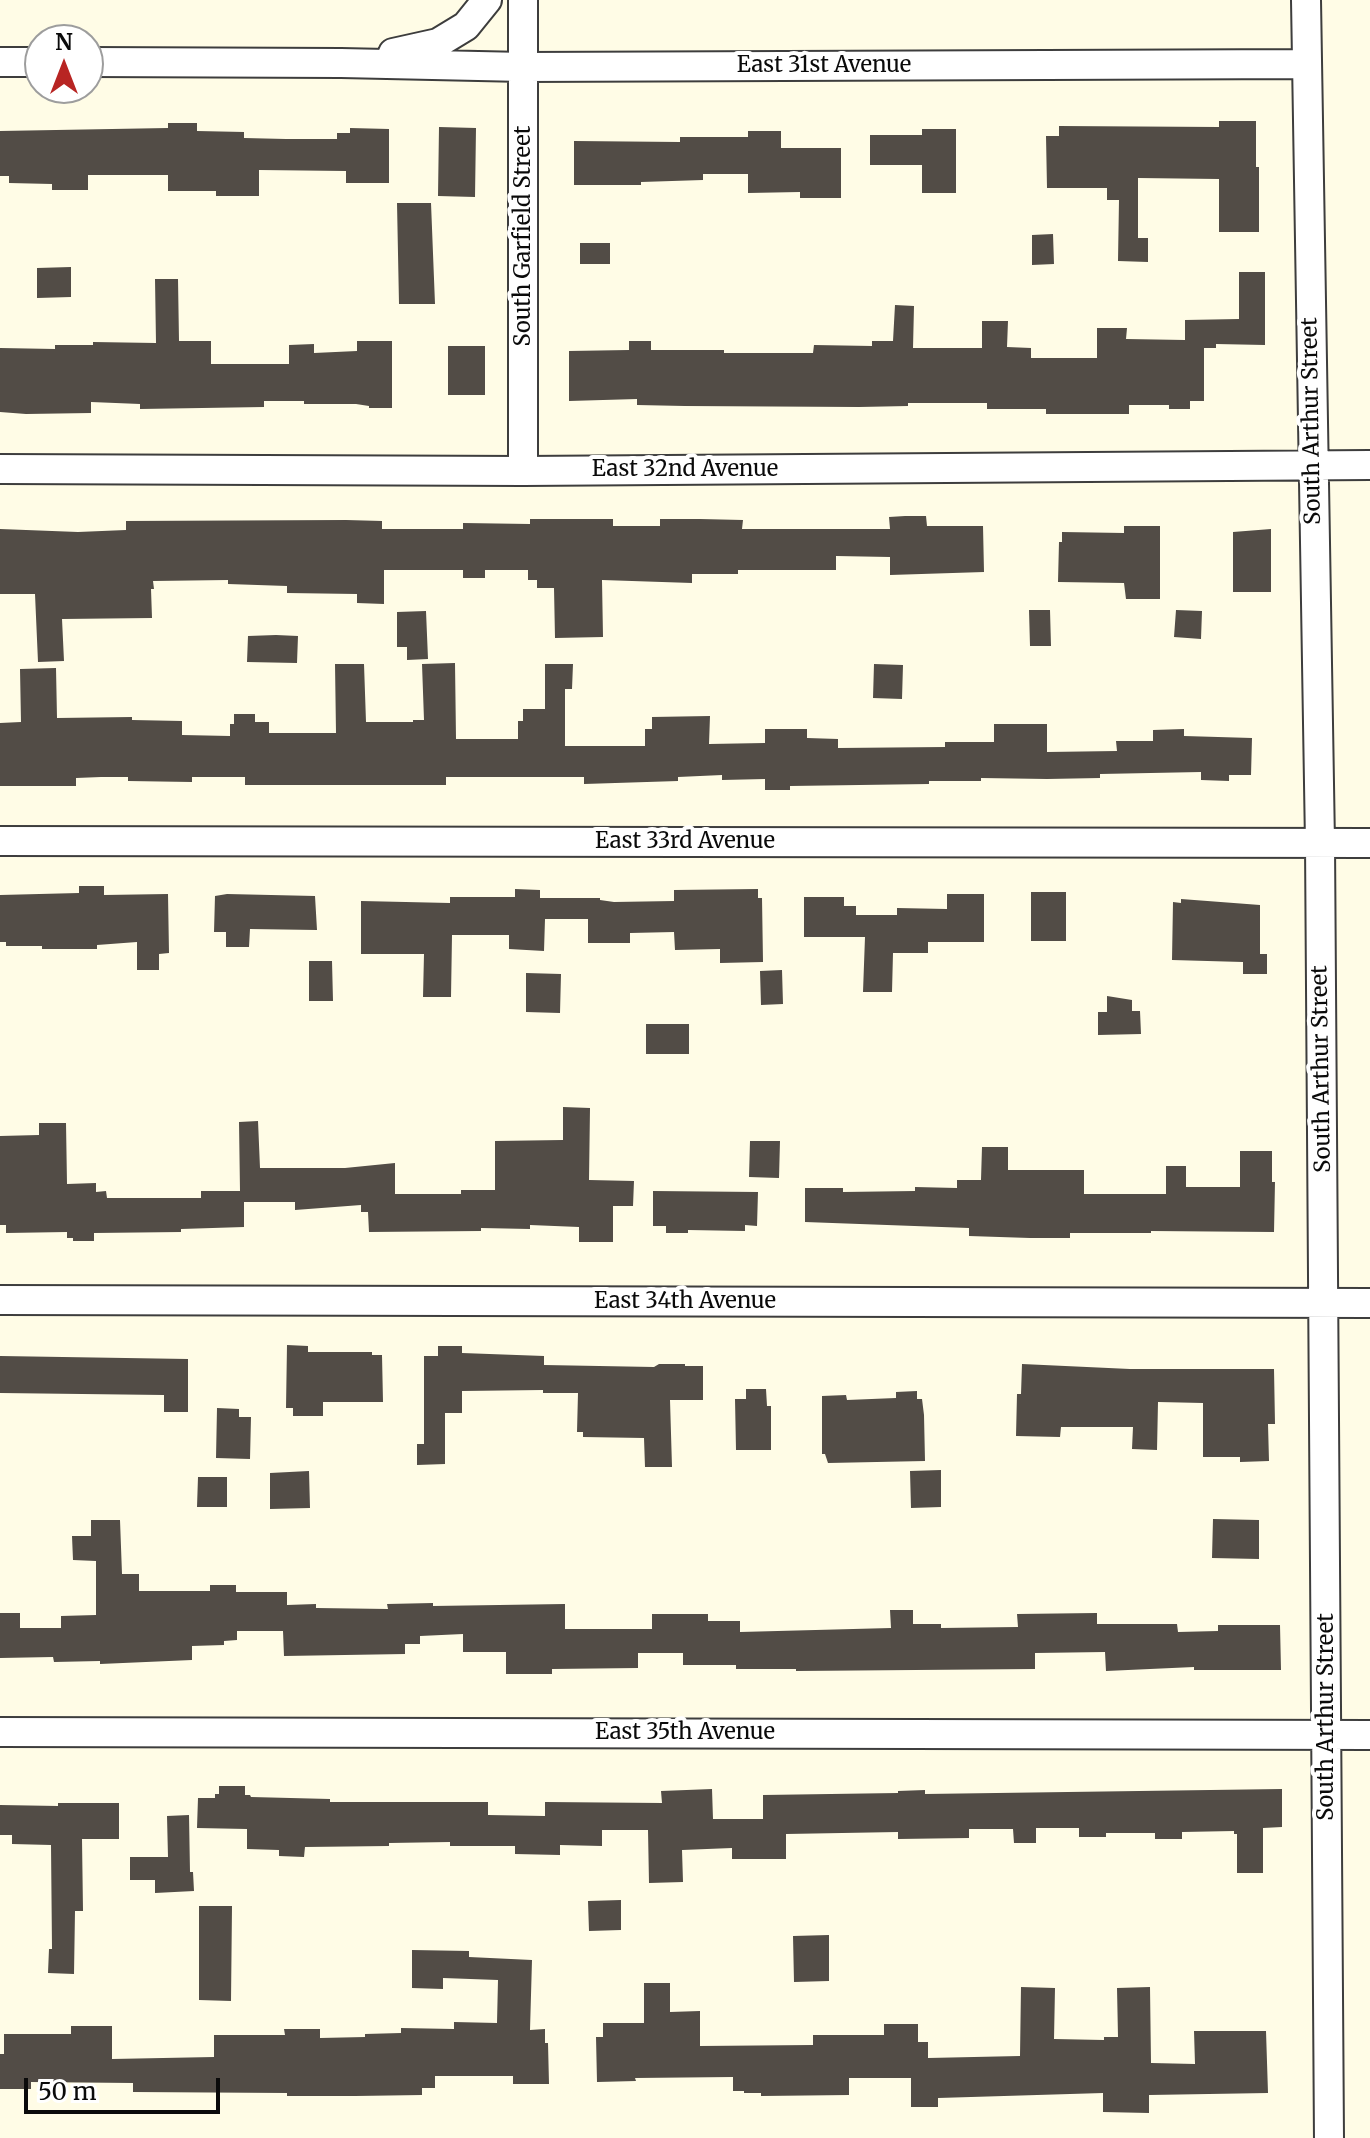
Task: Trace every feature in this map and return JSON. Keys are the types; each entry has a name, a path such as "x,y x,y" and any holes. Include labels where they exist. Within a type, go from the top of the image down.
{"street":[{"name":"East 31st Avenue","path":"341,63 438,43 466,26 487,0"},
{"name":"South Garfield Street","path":"523,0 523,471"},
{"name":"South Arthur Street","path":"1306,0 1320,843 1329,2138"},
{"path":"0,62 24,62"},
{"name":"East 31st Avenue","path":"104,62 524,67 1307,64"},
{"name":"East 32nd Avenue","path":"0,469 523,471 1370,465"},
{"name":"East 33rd Avenue","path":"0,841 1370,843"},
{"name":"East 34th Avenue","path":"0,1300 1370,1303"},
{"name":"East 35th Avenue","path":"0,1732 1370,1735"}],"building":[{"path":"1219,121 1256,121 1259,232 1219,232 1219,179 1138,178 1138,238 1148,238 1148,262 1118,261 1119,200 1107,200 1107,188 1047,188 1046,136 1059,136 1059,126 1219,127"},
{"path":"168,123 197,123 197,131 244,132 244,138 337,139 337,133 350,133 350,128 389,129 389,183 346,183 346,171 259,170 259,196 216,196 216,191 168,191 168,175 88,175 88,190 52,190 52,184 9,183 9,176 0,176 0,131 168,128"},
{"path":"439,127 476,128 475,197 438,196"},
{"path":"922,129 956,129 956,193 922,193 922,165 870,165 870,135 922,135"},
{"path":"748,131 781,131 781,148 841,148 841,198 800,198 800,192 748,193 748,174 703,174 703,180 641,182 641,185 574,185 574,141 680,142 680,137 748,137"},
{"path":"397,203 431,203 435,304 399,304"},
{"path":"1053,234 1054,264 1032,265 1032,235"},
{"path":"580,243 610,243 610,264 580,264"},
{"path":"71,267 71,297 37,298 37,268"},
{"path":"1239,272 1265,272 1265,345 1216,344 1216,348 1204,348 1204,401 1190,401 1190,409 1169,409 1169,405 1129,405 1129,414 1046,414 1046,409 987,409 987,403 908,403 908,406 859,407 637,405 637,399 569,401 569,351 629,350 629,341 651,341 651,350 724,350 724,353 813,353 814,345 872,346 872,341 893,341 895,305 914,306 913,348 982,348 982,321 1008,321 1007,347 1031,348 1031,358 1097,358 1097,328 1127,328 1126,339 1185,340 1185,320 1239,319"},
{"path":"155,279 178,279 179,341 211,341 211,364 289,364 289,345 314,344 314,353 357,351 357,341 392,341 392,408 264,401 264,407 140,409 140,404 91,402 91,413 0,412 0,348 55,349 55,345 93,345 93,342 156,343"},
{"path":"448,346 485,346 485,395 448,395"},
{"path":"926,516 927,526 983,526 984,572 890,575 890,557 836,556 836,570 738,570 738,574 692,574 692,583 602,580 603,637 555,638 554,588 537,588 537,580 528,580 528,570 485,570 485,578 463,578 463,570 384,570 384,604 357,603 357,594 287,593 287,586 228,584 228,580 153,581 152,618 62,619 64,661 38,662 35,594 0,594 0,529 78,532 126,530 126,521 346,520 382,521 382,529 463,529 463,523 530,524 530,519 613,519 613,526 660,526 660,519 700,519 743,520 742,529 890,529 889,517"},
{"path":"1124,526 1160,526 1160,599 1126,599 1124,583 1058,582 1062,532 1124,533"},
{"path":"1271,529 1271,592 1233,592 1233,532"},
{"path":"1029,610 1050,610 1051,646 1030,646"},
{"path":"1176,610 1202,611 1201,639 1174,637"},
{"path":"426,611 428,659 407,660 407,647 397,647 397,612"},
{"path":"248,636 298,636 297,663 247,662"},
{"path":"455,663 456,739 518,739 518,721 523,721 523,709 545,709 545,664 573,664 572,689 565,689 565,746 645,746 645,729 652,729 652,717 710,716 709,744 765,743 765,729 807,729 807,738 838,739 838,748 945,747 945,742 994,742 994,724 1047,724 1047,752 1117,751 1116,741 1153,741 1153,730 1184,729 1184,736 1252,738 1251,775 1229,775 1229,781 1201,780 1201,772 1100,774 1100,778 981,778 981,781 929,781 929,784 790,786 790,790 765,790 765,779 722,780 722,775 678,777 678,781 584,784 584,777 446,777 446,785 245,785 245,777 192,777 192,782 128,781 128,777 101,777 76,778 76,786 0,786 0,723 21,722 20,669 56,668 57,718 132,717 132,720 182,721 182,735 230,736 234,714 255,714 255,722 269,722 269,733 336,733 335,664 364,664 366,722 424,720 422,664"},
{"path":"874,664 903,665 902,699 873,698"},
{"path":"79,886 104,886 104,895 168,894 169,953 159,954 159,970 137,970 137,942 97,945 97,949 42,949 42,946 6,946 6,942 0,942 0,895 79,893"},
{"path":"515,889 540,890 540,898 600,898 614,902 674,901 674,890 758,889 758,898 762,898 763,962 720,963 720,949 675,950 674,932 630,933 630,943 588,943 588,919 545,919 544,951 509,949 509,935 452,935 451,997 423,997 424,954 361,954 361,901 450,903 450,897 515,897"},
{"path":"1031,892 1066,892 1066,941 1031,941"},
{"path":"947,894 984,894 984,942 928,942 928,953 893,953 892,992 863,992 865,937 804,937 804,897 844,897 844,906 856,906 856,915 897,915 897,908 947,909"},
{"path":"215,896 315,896 317,930 250,929 249,947 226,947 226,932 214,932"},
{"path":"1181,899 1260,905 1260,954 1267,954 1267,974 1243,974 1243,962 1172,960 1173,902 1181,903"},
{"path":"309,961 332,961 333,1001 309,1001"},
{"path":"782,970 783,1004 761,1005 760,971"},
{"path":"526,973 561,974 560,1013 526,1012"},
{"path":"1107,996 1132,1000 1132,1011 1140,1011 1141,1034 1098,1035 1098,1012 1107,1012"},
{"path":"646,1024 689,1024 689,1054 646,1054"},
{"path":"563,1107 590,1108 589,1180 634,1181 633,1206 613,1206 613,1242 579,1242 579,1227 530,1225 530,1229 369,1232 368,1212 361,1212 361,1205 295,1210 295,1202 244,1202 244,1227 181,1229 181,1232 94,1233 94,1241 73,1241 73,1238 67,1238 67,1232 6,1233 6,1225 0,1225 0,1136 39,1135 39,1123 66,1123 67,1184 96,1183 96,1192 106,1191 107,1198 201,1198 201,1191 240,1191 239,1122 258,1121 260,1168 345,1168 395,1163 395,1194 461,1194 461,1190 495,1190 495,1141 563,1140"},
{"path":"750,1141 780,1141 779,1178 749,1177"},
{"path":"982,1147 1008,1147 1008,1170 1084,1170 1084,1194 1166,1194 1166,1166 1186,1166 1186,1187 1240,1187 1240,1151 1272,1151 1274,1232 1151,1231 1070,1233 1070,1238 1030,1238 969,1236 969,1228 805,1222 805,1188 843,1188 843,1192 915,1191 915,1187 957,1188 957,1180 981,1180"},
{"path":"653,1191 758,1192 757,1226 745,1225 745,1231 688,1230 688,1233 666,1233 666,1226 653,1226"},
{"path":"287,1345 308,1346 308,1352 372,1352 372,1355 382,1355 383,1402 323,1402 323,1416 293,1416 293,1408 286,1408"},
{"path":"438,1346 462,1346 462,1353 544,1356 544,1365 703,1366 703,1400 670,1400 672,1467 645,1467 644,1438 583,1437 583,1432 577,1432 578,1393 462,1391 462,1413 445,1413 445,1464 417,1465 417,1444 424,1444 424,1356 438,1356"},
{"path":"0,1356 188,1359 188,1412 164,1412 164,1395 0,1393"},
{"path":"1022,1364 1130,1369 1274,1369 1275,1424 1268,1424 1269,1461 1240,1462 1240,1457 1203,1457 1203,1403 1158,1402 1157,1450 1132,1449 1133,1427 1061,1427 1060,1437 1016,1436 1017,1394 1021,1394"},
{"path":"746,1389 766,1389 767,1406 771,1406 771,1450 736,1450 735,1399 746,1399"},
{"path":"917,1391 917,1399 922,1399 924,1415 925,1461 828,1463 825,1454 822,1454 822,1396 846,1395 847,1400 896,1398 896,1392"},
{"path":"217,1408 239,1409 239,1417 251,1417 250,1459 216,1458"},
{"path":"941,1470 941,1507 911,1508 910,1471"},
{"path":"309,1471 310,1508 270,1509 270,1473"},
{"path":"198,1477 227,1477 227,1507 197,1507"},
{"path":"1213,1519 1259,1520 1259,1559 1212,1558"},
{"path":"91,1520 120,1520 122,1574 139,1574 139,1591 210,1591 210,1585 236,1585 236,1592 287,1592 287,1605 316,1604 316,1608 388,1609 387,1604 433,1603 433,1606 565,1604 565,1629 652,1629 652,1614 708,1614 708,1621 740,1621 740,1632 891,1628 890,1610 913,1610 913,1624 941,1624 941,1628 1018,1627 1017,1614 1097,1613 1097,1624 1177,1624 1178,1632 1218,1631 1218,1625 1280,1625 1281,1670 1194,1670 1194,1667 1106,1671 1105,1652 1035,1653 1035,1669 796,1671 736,1669 736,1665 683,1665 683,1653 638,1653 638,1668 552,1669 552,1674 506,1674 506,1652 463,1652 463,1634 420,1636 420,1644 405,1644 405,1654 284,1656 283,1631 237,1631 237,1640 224,1641 224,1645 192,1646 192,1660 100,1664 100,1661 54,1662 53,1657 0,1658 0,1613 20,1613 20,1628 61,1628 61,1616 96,1615 96,1561 73,1560 72,1536 91,1536"},
{"path":"219,1786 245,1786 245,1795 251,1797 330,1799 330,1802 488,1802 488,1815 545,1816 545,1802 662,1803 661,1791 712,1789 713,1819 763,1819 763,1795 925,1790 925,1794 1282,1789 1282,1827 1263,1828 1263,1873 1237,1873 1237,1834 1234,1831 1182,1832 1182,1839 1155,1839 1155,1833 1106,1833 1106,1837 1079,1837 1079,1828 1036,1828 1036,1843 1014,1843 1013,1829 969,1829 969,1838 898,1839 898,1832 786,1834 786,1859 732,1859 732,1848 682,1850 683,1882 649,1883 648,1830 602,1830 602,1846 560,1845 560,1855 515,1854 515,1846 450,1846 450,1842 305,1847 304,1857 279,1856 279,1850 247,1849 247,1829 197,1828 198,1798 215,1798 215,1794 219,1794"},
{"path":"58,1803 119,1803 119,1839 82,1839 83,1911 75,1911 74,1974 48,1973 49,1949 52,1949 51,1845 12,1844 12,1835 0,1835 0,1805 58,1806"},
{"path":"189,1815 190,1872 193,1872 194,1891 155,1893 155,1880 130,1880 130,1857 168,1857 167,1816"},
{"path":"621,1900 621,1930 589,1931 588,1901"},
{"path":"199,1906 232,1906 231,2001 199,2000"},
{"path":"829,1935 829,1981 794,1982 793,1936"},
{"path":"412,1950 469,1951 469,1957 532,1960 530,2030 545,2029 549,2084 513,2084 513,2076 435,2076 435,2088 422,2088 422,2095 355,2096 133,2092 133,2083 31,2082 31,2089 0,2089 0,2054 4,2054 4,2034 71,2034 71,2026 112,2026 112,2059 214,2057 214,2035 285,2035 284,2029 320,2029 320,2038 365,2037 365,2034 401,2033 401,2028 454,2029 454,2022 497,2023 498,1980 443,1978 443,1989 412,1988"},
{"path":"644,1983 670,1983 670,2012 700,2011 700,2046 813,2045 813,2035 884,2035 884,2024 918,2024 918,2042 928,2042 928,2058 1020,2056 1021,1987 1055,1988 1054,2039 1104,2040 1104,2037 1118,2037 1117,1988 1150,1987 1151,2063 1195,2064 1194,2031 1266,2031 1268,2093 1149,2095 1149,2113 1103,2112 1103,2093 938,2098 938,2107 911,2107 911,2078 849,2078 849,2095 761,2096 761,2093 733,2091 733,2077 635,2078 636,2081 597,2082 596,2037 603,2037 603,2023 644,2023"}]}
